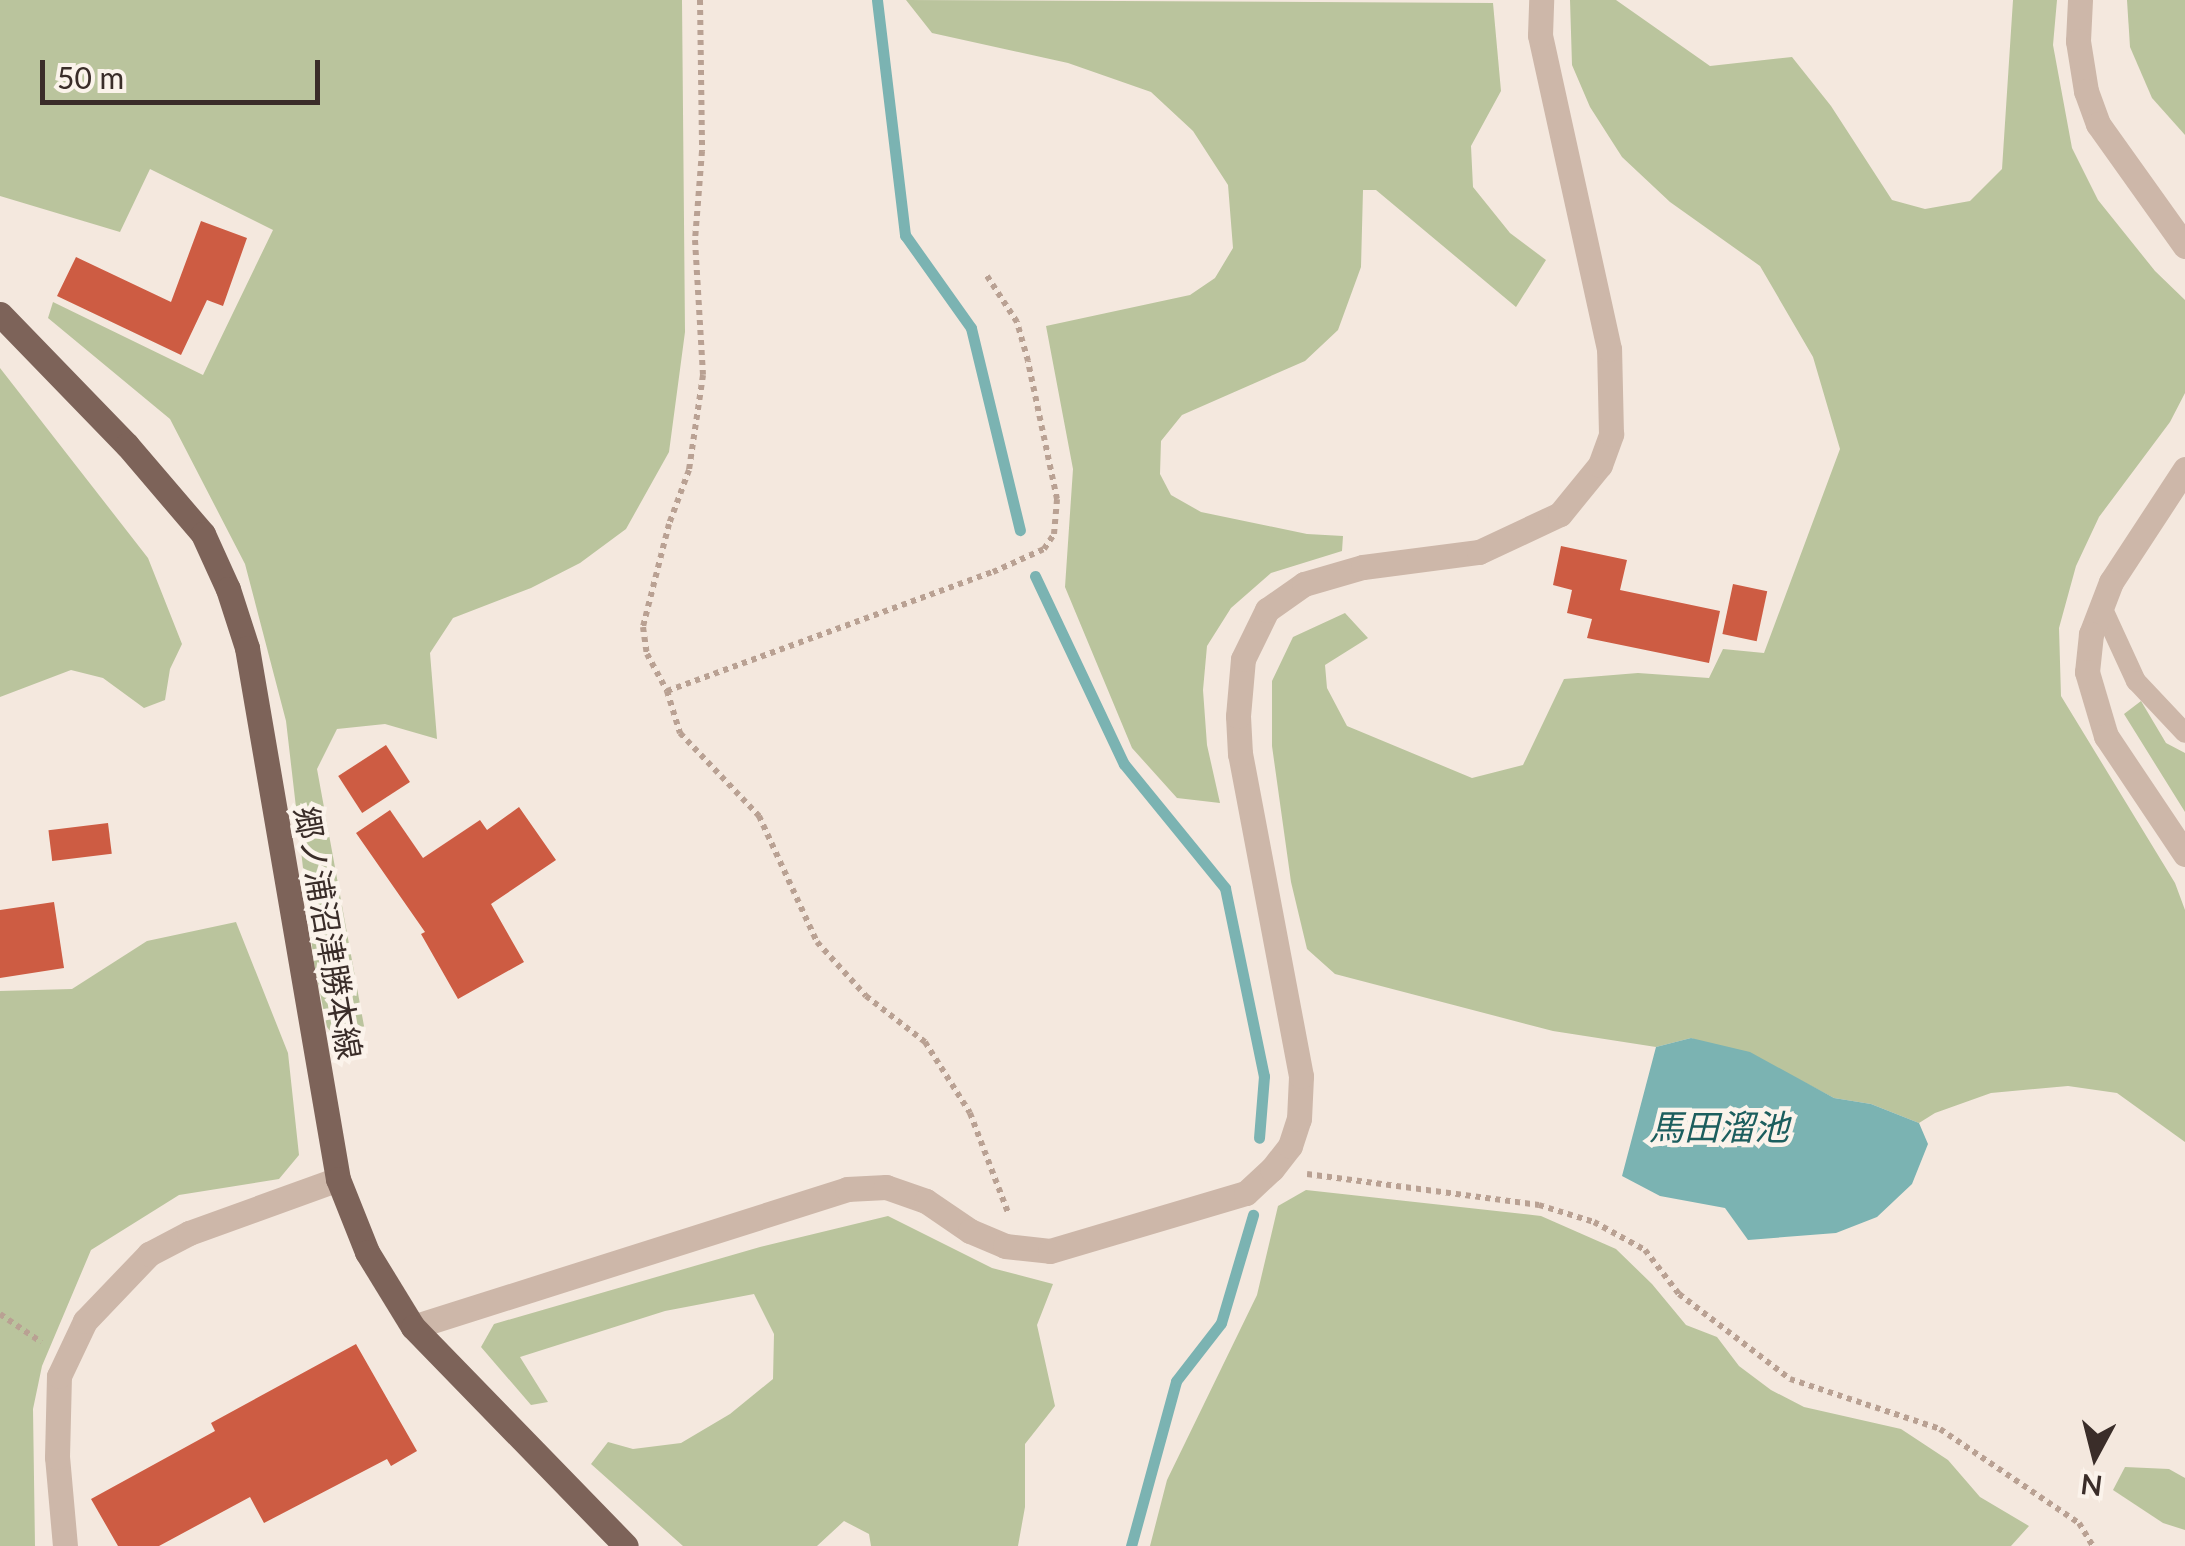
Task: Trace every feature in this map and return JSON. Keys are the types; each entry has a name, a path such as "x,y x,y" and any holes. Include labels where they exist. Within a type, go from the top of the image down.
{"main road":[{"name":"郷ノ浦沼津勝本線","path":"0,314 127,445 204,534 228,589 246,648 338,1178 366,1252 413,1327 626,1546"}],"street":[{"path":"413,1327 847,1188 886,1187 926,1201 970,1231 1005,1246 1050,1251 1246,1193 1272,1169 1290,1146 1299,1119 1301,1076 1240,754 1238,716 1243,660 1267,610 1304,584 1363,567 1479,552 1560,514 1600,465 1611,434 1609,348 1540,35 1541,0"},
{"path":"2080,0 2078,42 2086,91 2098,124 2185,246"},
{"path":"2185,468 2111,582 2091,634 2087,672 2106,736 2185,854"},
{"path":"64,1546 57,1458 59,1376 86,1321 148,1254 189,1233 338,1178"}],"lane":[{"path":"2101,605 2136,682 2185,734"}],"path":[{"path":"700,0 702,133 695,240 704,374 688,470 669,524 642,627 647,654 667,692 680,732 695,753 759,816 826,954 866,996 925,1042 970,1113 1022,1248"},
{"path":"667,692 992,572 1044,548 1054,534 1057,499 1016,322 987,276"},
{"path":"1272,1169 1539,1204 1594,1222 1644,1250 1679,1294 1790,1379 1940,1429 2079,1523 2093,1546"},
{"path":"0,1314 34,1339 70,1354"}],"green space":[{"path":"0,0 682,0 685,332 669,452 626,529 580,563 531,588 453,618 430,653 437,739 385,724 337,729 317,769 364,1026 344,1050 327,1027 314,963 286,721 245,564 170,419 48,318 53,302 203,375 273,230 150,169 120,232 0,196"},
{"path":"906,0 1493,3 1501,91 1471,146 1473,187 1510,233 1546,260 1516,307 1376,190 1363,190 1361,267 1338,330 1305,361 1182,415 1161,441 1160,474 1171,495 1201,512 1307,534 1343,536 1342,551 1271,573 1231,608 1207,646 1203,690 1207,745 1220,803 1177,798 1132,748 1065,587 1073,469 1046,326 1190,295 1215,278 1233,248 1228,185 1193,131 1151,92 1068,63 932,33"},
{"path":"1570,0 1616,0 1710,66 1792,57 1831,106 1892,200 1925,209 1970,201 2002,169 2013,0 2057,0 2053,45 2072,148 2098,200 2155,271 2185,300 2185,393 2170,422 2099,517 2076,566 2059,628 2061,696 2175,883 2185,910 2185,1142 2117,1093 2068,1086 1991,1093 1935,1113 1919,1123 1871,1104 1834,1098 1798,1079 1691,1038 1656,1047 1553,1031 1335,974 1307,949 1291,882 1272,746 1272,681 1293,637 1345,613 1368,638 1325,665 1327,688 1347,726 1472,778 1523,765 1564,679 1638,673 1709,678 1723,649 1764,653 1840,449 1813,357 1760,266 1670,202 1622,157 1590,107 1572,65"},
{"path":"2127,0 2185,0 2185,135 2152,98 2130,47"},
{"path":"0,368 148,558 182,644 170,669 165,700 144,708 103,678 71,670 0,697"},
{"path":"2141,701 2166,743 2185,753 2185,812 2124,714"},
{"path":"236,922 288,1053 299,1155 279,1179 179,1195 91,1250 42,1366 33,1409 35,1546 0,1546 0,991 72,989 147,941"},
{"path":"1306,1190 1541,1216 1616,1249 1686,1325 1717,1337 1739,1366 1771,1390 1804,1407 1901,1429 1948,1460 1980,1497 2029,1526 2011,1546 1150,1546 1167,1480 1257,1295 1278,1206"},
{"path":"888,1216 992,1268 1053,1284 1037,1325 1055,1406 1025,1444 1025,1507 1018,1546 871,1546 869,1534 844,1521 817,1546 683,1546 591,1464 608,1442 633,1449 681,1443 730,1414 773,1379 774,1334 754,1294 665,1311 520,1357 548,1402 531,1405 481,1347 494,1324 760,1247"},
{"path":"2125,1467 2169,1469 2185,1478 2185,1530 2163,1523 2113,1490"}],"water":[{"name":"馬田溜池","path":"1691,1038 1750,1052 1834,1098 1871,1104 1919,1123 1928,1144 1912,1184 1877,1217 1836,1233 1748,1240 1725,1208 1660,1196 1622,1176 1656,1047"}],"building":[{"path":"201,221 247,238 223,306 207,300 181,355 57,296 76,257 171,302"},
{"path":"1561,546 1627,560 1620,590 1720,611 1709,663 1587,638 1592,619 1567,613 1572,590 1553,585"},
{"path":"1733,584 1767,591 1757,641 1722,634"},
{"path":"386,745 410,782 362,813 338,776"},
{"path":"519,807 556,860 491,904 524,962 458,999 421,934 425,932 356,833 390,810 423,858 480,820 487,830"},
{"path":"108,823 112,854 52,861 48,830"},
{"path":"54,902 64,968 0,978 0,910"},
{"path":"356,1344 417,1451 391,1466 387,1459 264,1523 250,1497 159,1546 118,1546 91,1499 215,1431 211,1423"}],"waterway":[{"path":"877,0 905,235 971,328 1020,530"},
{"path":"1035,576 1124,764 1225,888 1264,1076 1259,1138"},
{"path":"1131,1546 1176,1381 1221,1323 1253,1215"}]}
